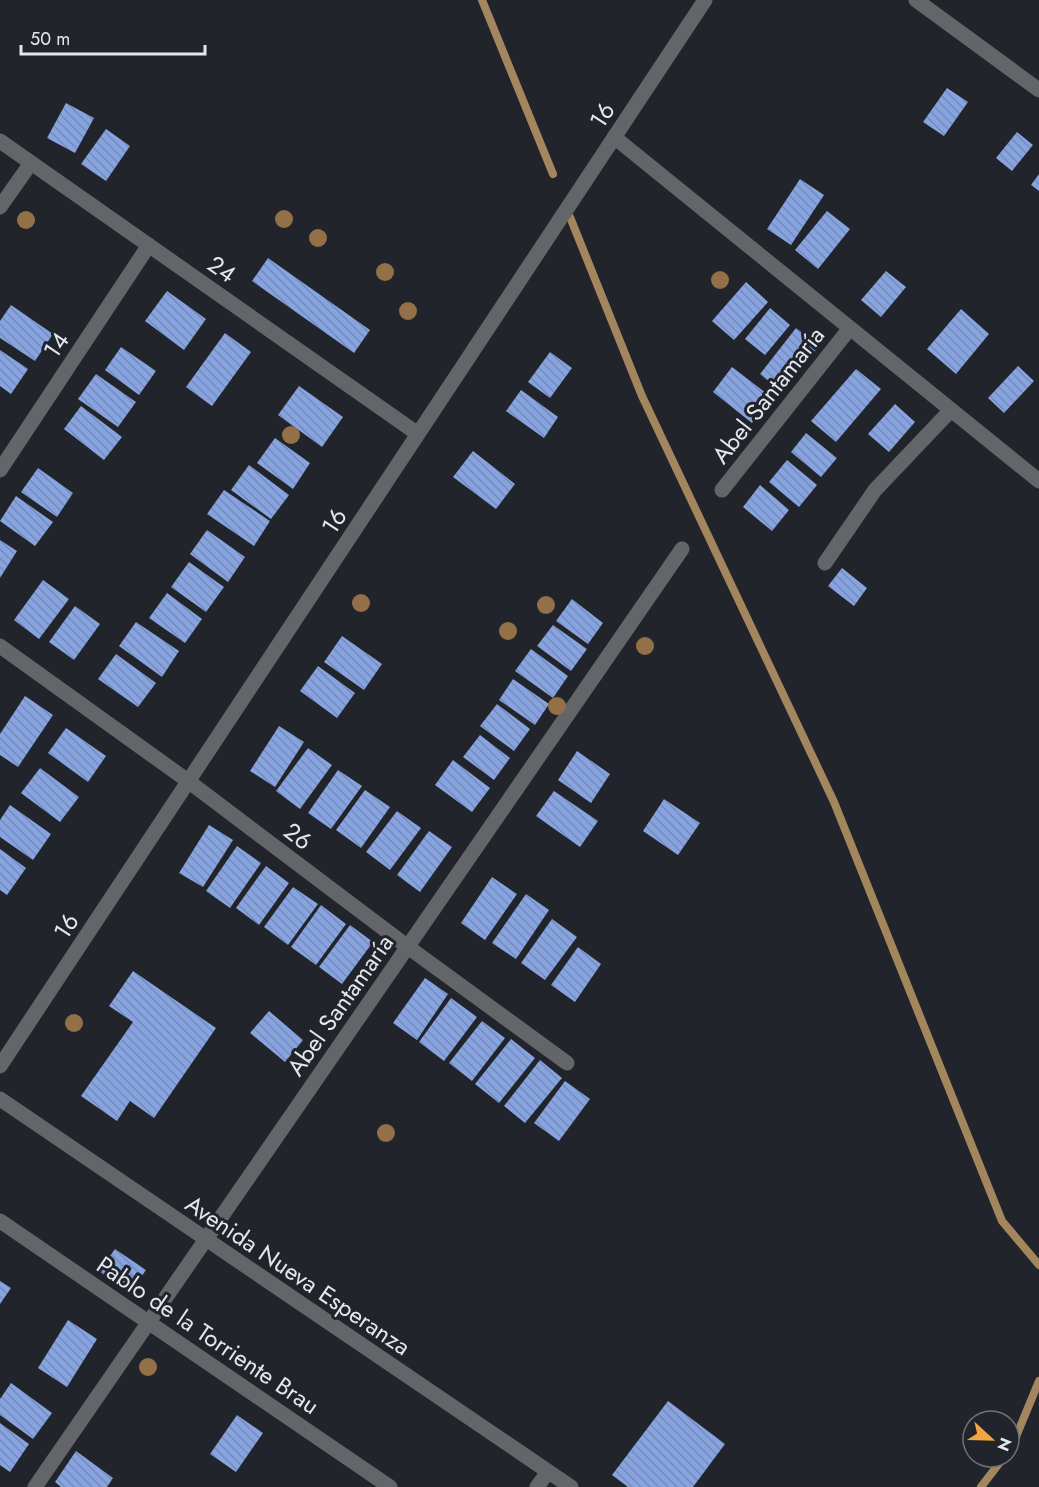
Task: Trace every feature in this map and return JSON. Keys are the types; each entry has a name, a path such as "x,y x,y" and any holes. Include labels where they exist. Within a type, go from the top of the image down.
{"street":[{"name":"16","path":"0,1066 705,0"},
{"path":"916,0 1039,90"},
{"path":"615,137 1039,481"},
{"name":"24","path":"0,141 418,434"},
{"path":"0,207 31,163"},
{"name":"14","path":"0,470 149,245"},
{"name":"Abel Santamaría","path":"722,490 850,328"},
{"path":"825,563 875,490 951,410"},
{"name":"Abel Santamaría","path":"35,1487 682,549"},
{"name":"26","path":"0,646 188,781 408,947 567,1063"},
{"name":"Avenida Nueva Esperanza","path":"0,1099 571,1487"},
{"name":"Pablo de la Torriente Brau","path":"0,1221 390,1487"},
{"path":"537,1487 548,1472"}],"building":[{"path":"947,88 968,102 944,136 923,122"},
{"path":"66,103 94,118 75,153 47,138"},
{"path":"106,129 130,146 106,181 81,164"},
{"path":"1017,132 1033,145 1012,171 996,158"},
{"path":"1039,174 1039,191 1031,185"},
{"path":"800,179 824,195 791,245 767,229"},
{"path":"827,211 850,229 818,269 795,250"},
{"path":"268,258 370,330 354,353 252,281"},
{"path":"886,271 906,287 881,317 861,300"},
{"path":"746,282 768,302 734,340 712,321"},
{"path":"167,291 206,319 184,350 145,321"},
{"path":"11,305 53,334 35,361 0,338 0,321"},
{"path":"770,308 790,325 765,355 745,339"},
{"path":"961,309 989,334 956,374 927,349"},
{"path":"796,328 819,346 782,392 760,374"},
{"path":"225,333 251,352 212,406 186,387"},
{"path":"121,347 156,371 139,395 105,370"},
{"path":"0,350 28,369 11,394 0,386"},
{"path":"550,352 572,368 550,398 528,382"},
{"path":"1018,366 1034,381 1004,413 988,398"},
{"path":"732,367 771,397 752,423 713,392"},
{"path":"856,369 881,389 836,442 811,421"},
{"path":"96,374 136,402 118,427 78,399"},
{"path":"299,386 343,417 322,447 278,415"},
{"path":"521,390 558,417 544,438 506,411"},
{"path":"895,404 915,422 889,452 868,434"},
{"path":"81,406 122,437 104,460 64,429"},
{"path":"806,433 837,458 821,477 791,452"},
{"path":"275,438 310,463 293,489 257,463"},
{"path":"473,451 515,484 496,509 453,477"},
{"path":"787,460 817,485 799,507 769,482"},
{"path":"249,465 289,495 271,519 231,490"},
{"path":"38,468 73,493 57,517 21,492"},
{"path":"760,485 789,510 772,531 743,507"},
{"path":"224,490 270,521 254,546 207,514"},
{"path":"16,496 53,522 35,546 0,521"},
{"path":"207,530 245,557 228,582 190,554"},
{"path":"0,540 17,551 0,578"},
{"path":"189,562 224,587 206,612 171,587"},
{"path":"842,568 867,588 854,606 828,586"},
{"path":"43,580 69,599 39,639 14,620"},
{"path":"167,593 202,619 185,643 149,618"},
{"path":"572,599 603,623 588,644 556,621"},
{"path":"75,606 100,624 74,660 49,642"},
{"path":"136,622 179,651 162,677 119,646"},
{"path":"553,625 587,649 571,671 537,646"},
{"path":"342,636 382,664 364,690 324,662"},
{"path":"531,649 568,676 553,698 515,671"},
{"path":"116,654 156,683 138,707 98,679"},
{"path":"318,666 355,693 337,718 300,691"},
{"path":"513,679 549,704 535,725 499,700"},
{"path":"25,696 53,715 18,767 0,755 0,734"},
{"path":"497,704 530,729 514,751 480,726"},
{"path":"279,726 304,742 275,787 250,771"},
{"path":"66,728 106,756 88,782 48,753"},
{"path":"480,735 510,758 494,780 463,757"},
{"path":"308,748 332,765 300,809 276,791"},
{"path":"577,751 610,774 591,803 558,780"},
{"path":"453,760 490,788 472,812 435,785"},
{"path":"40,768 79,797 60,822 21,793"},
{"path":"338,770 362,786 331,829 308,813"},
{"path":"365,790 390,807 361,848 336,830"},
{"path":"554,791 598,821 580,847 536,816"},
{"path":"664,799 700,823 678,855 643,831"},
{"path":"10,805 51,834 33,860 0,837 0,820"},
{"path":"397,811 421,828 390,870 366,852"},
{"path":"209,825 233,840 203,887 179,873"},
{"path":"429,831 452,847 420,892 397,875"},
{"path":"237,846 261,863 230,908 206,891"},
{"path":"0,849 26,868 7,895 0,890"},
{"path":"266,866 289,883 259,925 236,908"},
{"path":"492,877 517,894 485,940 461,923"},
{"path":"293,887 318,904 288,945 264,927"},
{"path":"526,894 549,910 516,959 492,943"},
{"path":"321,905 346,924 316,965 291,947"},
{"path":"552,919 577,937 545,980 521,963"},
{"path":"350,925 373,942 342,984 319,967"},
{"path":"578,947 601,964 575,1002 551,985"},
{"path":"133,971 216,1028 154,1118 130,1101 117,1121 81,1096 133,1022 109,1006"},
{"path":"425,978 448,994 417,1040 393,1023"},
{"path":"451,998 477,1017 444,1061 419,1042"},
{"path":"269,1011 303,1040 285,1062 250,1033"},
{"path":"482,1021 505,1038 472,1081 449,1063"},
{"path":"511,1039 535,1058 499,1103 475,1084"},
{"path":"540,1060 562,1078 525,1123 504,1106"},
{"path":"565,1081 590,1099 559,1141 534,1123"},
{"path":"115,1249 146,1270 130,1293 99,1271"},
{"path":"0,1281 11,1288 0,1304"},
{"path":"68,1320 97,1339 67,1387 38,1368"},
{"path":"11,1383 52,1413 33,1439 0,1415 0,1399"},
{"path":"668,1401 725,1444 693,1487 628,1487 612,1475"},
{"path":"237,1415 263,1433 236,1472 210,1454"},
{"path":"0,1423 29,1444 10,1472 0,1465"},
{"path":"76,1451 113,1478 107,1487 61,1487 55,1482"}],"waterway":[{"path":"482,0 553,174"},
{"path":"570,217 642,396 834,802 1002,1221 1039,1265"},
{"path":"1021,1425 1039,1381"},
{"path":"981,1487 995,1469"}]}
